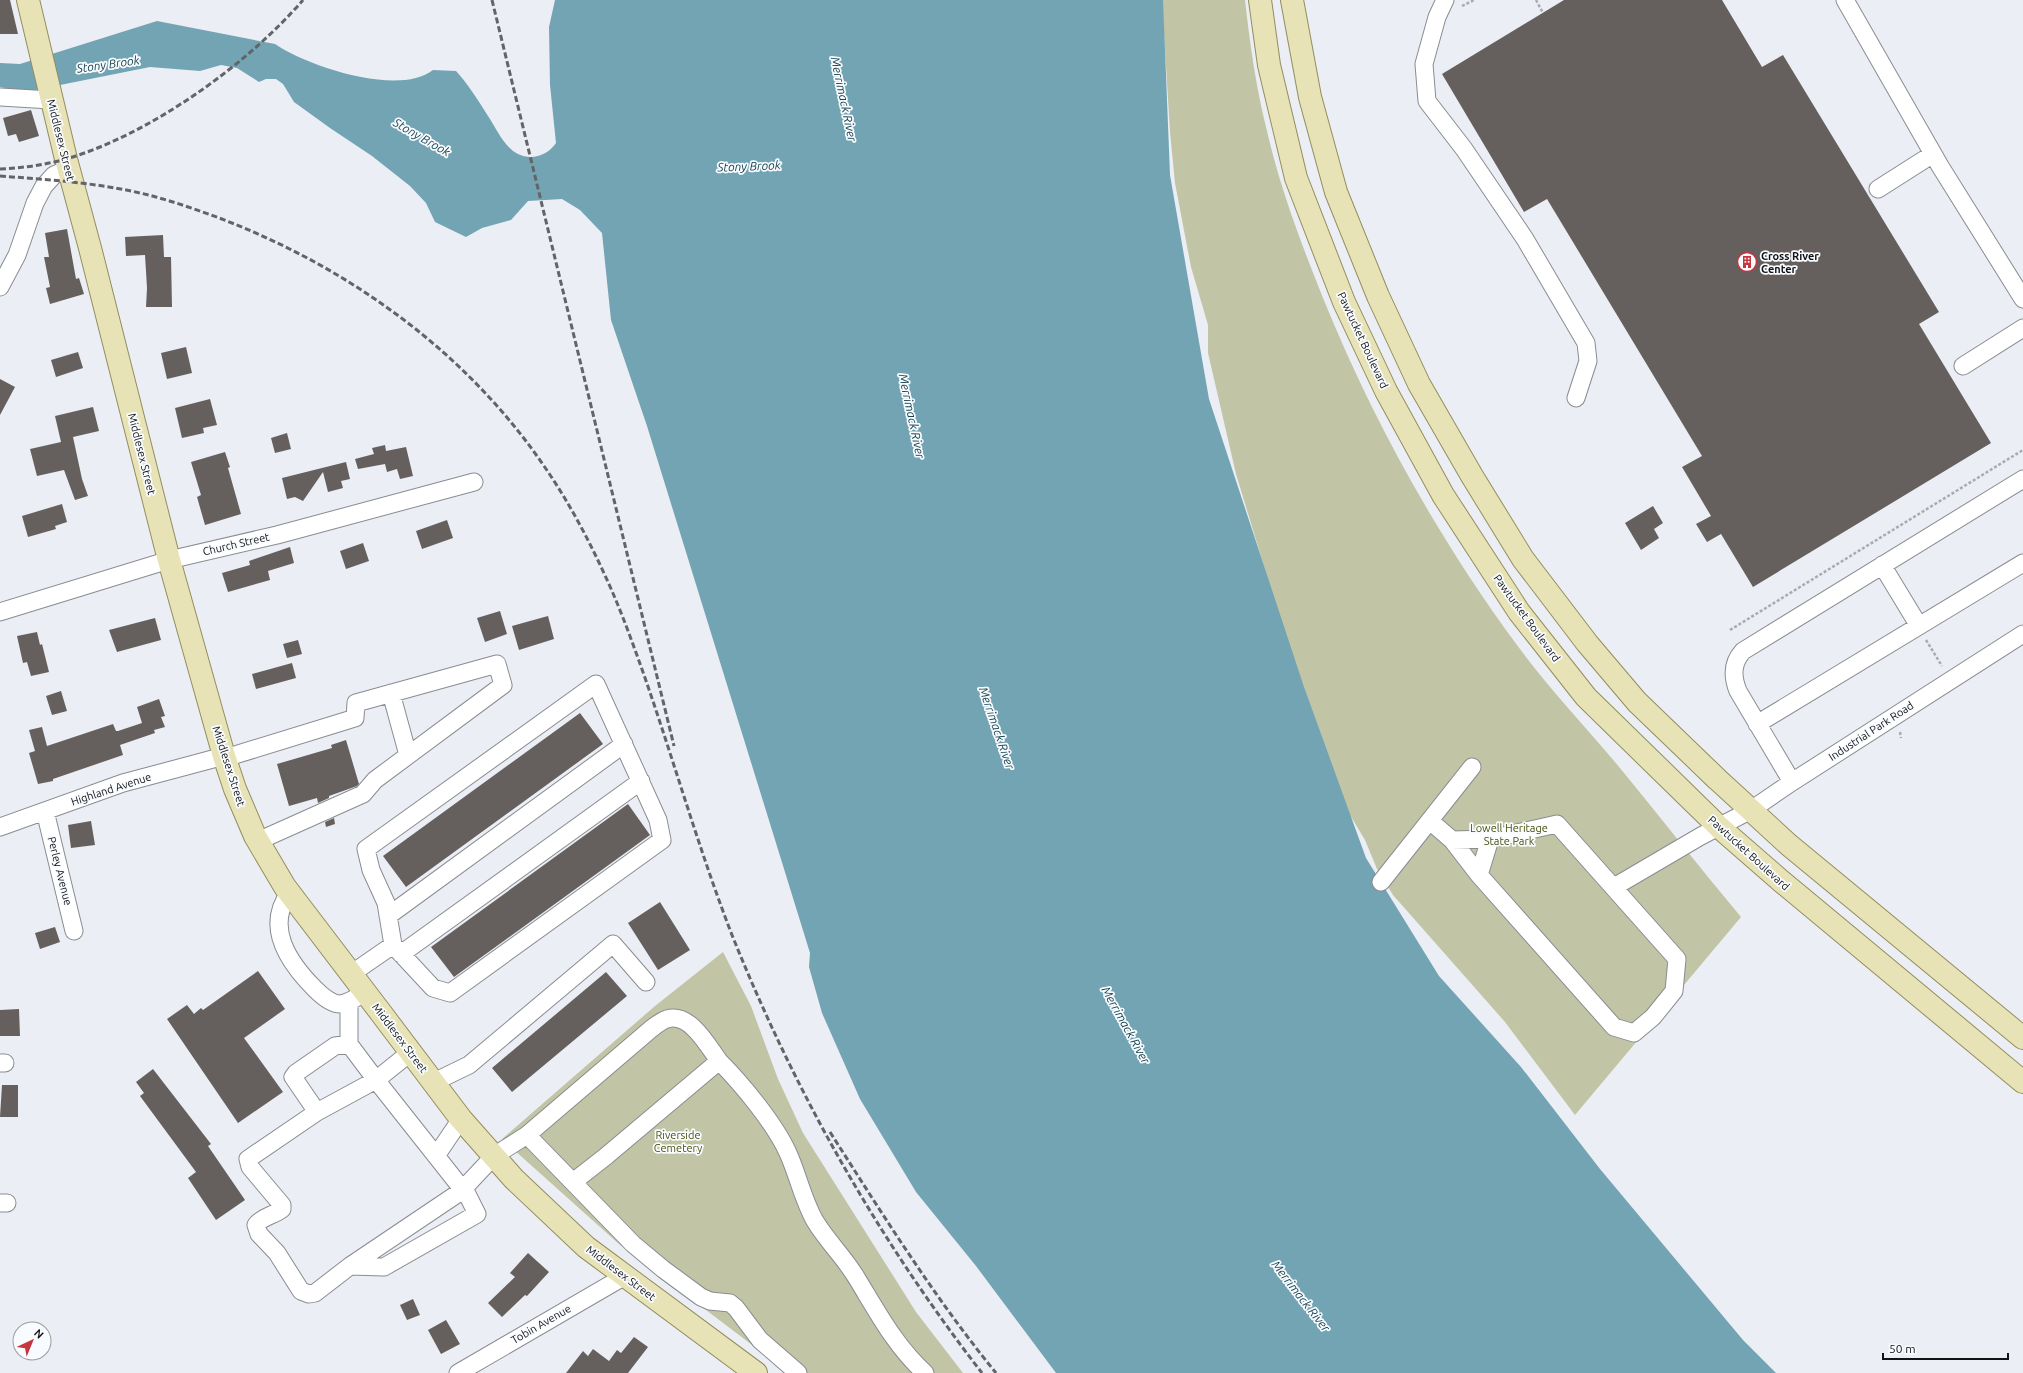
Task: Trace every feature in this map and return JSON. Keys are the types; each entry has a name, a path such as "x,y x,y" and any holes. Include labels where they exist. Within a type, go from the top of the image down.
{"main road":[{"name":"Middlesex Street","path":"28,0 68,169 90,248 169,560 224,757 235,789 258,841 290,892 351,974 357,997 410,1052 461,1119 494,1156 552,1216 586,1247 756,1373"},
{"name":"Pawtucket Boulevard","path":"1260,0 1269,65 1296,178 1344,302 1386,391 1443,495 1519,612 1586,697 1719,827 1781,881 2023,1082"},
{"path":"1292,0 1310,97 1336,192 1378,296 1419,384 1472,476 1523,559 1587,643 1637,702 1789,845 2023,1038"}],"street":[{"path":"1445,0 1437,17 1424,64 1427,101 1464,149 1525,239 1586,343 1588,361 1576,398"},
{"path":"1844,0 1934,154 2023,299"},
{"path":"0,97 50,96"},
{"path":"1878,189 1934,154"},
{"path":"0,287 17,255 35,203 44,186 54,175 68,169"},
{"path":"1963,366 2023,328"},
{"path":"1792,782 1738,691 1734,681 1736,658 1743,651 2023,479"},
{"name":"Church Street","path":"0,612 169,560 277,535 474,482"},
{"path":"1757,724 2023,563"},
{"path":"1882,565 1919,626"},
{"name":"Industrial Park Road","path":"1614,887 1751,810 1792,782 2023,634"},
{"path":"258,841 363,794 375,780 503,685 497,664 391,693 408,755"},
{"path":"596,684 641,781 658,820 662,840 450,993 433,988 397,949 386,903 371,870 366,849 596,684"},
{"name":"Highland Avenue","path":"0,827 123,783 224,757 355,718 356,703 391,693"},
{"path":"388,916 624,744"},
{"path":"1381,882 1472,767"},
{"path":"351,974 397,949 641,781"},
{"name":"Perley Avenue","path":"45,811 74,931"},
{"path":"1430,821 1452,840 1478,875 1614,1027 1634,1033 1653,1017 1674,991 1677,959 1557,824 1490,839 1452,840"},
{"path":"1478,875 1490,839"},
{"path":"290,892 282,902 278,914 280,933 284,946 294,967 319,993 332,1002 339,1004 357,997"},
{"path":"434,1082 469,1065 613,944 646,982"},
{"path":"350,1266 384,1267 477,1214 463,1190 349,1044 357,997"},
{"path":"410,1052 376,1080 317,1112 248,1159 250,1167 282,1206 282,1209 279,1211 260,1220 256,1225 259,1234 277,1253 301,1292 309,1294 315,1293 350,1266 463,1190 482,1167 494,1156 527,1135 651,1029 666,1019 678,1019 689,1023 719,1061 734,1076 779,1136 788,1153 815,1221 856,1276 890,1333 925,1373"},
{"path":"317,1112 293,1077 296,1073 335,1046 349,1044"},
{"path":"573,1182 719,1061"},
{"path":"436,1156 461,1119"},
{"path":"527,1135 621,1232 663,1269 701,1297 710,1301 730,1303 736,1308 760,1340 798,1373"},
{"name":"Tobin Avenue","path":"458,1373 625,1276"}],"path":[{"path":"1462,6 1474,0"},
{"path":"1536,0 1543,13"},
{"path":"1730,630 2023,450"},
{"path":"1919,626 1942,667"}],"green space":[{"name":"Lowell Heritage State Park","path":"1162,0 1245,0 1254,66 1263,115 1278,173 1299,236 1342,344 1363,389 1409,478 1460,563 1529,661 1620,768 1741,917 1575,1115 1505,1022 1393,895 1377,869 1365,840 1329,780 1236,474 1208,353 1208,325 1191,267 1175,183 1170,132"},
{"name":"Riverside Cemetery","path":"723,952 751,1006 778,1079 803,1133 916,1312 963,1373 789,1373 619,1244 502,1139 655,1006"}],"water":[{"path":"555,0 1163,0 1170,175 1209,399 1304,687 1366,858 1439,976 1521,1067 1600,1169 1743,1340 1776,1373 1056,1373 976,1266 916,1192 860,1099 822,1013 809,967 810,953 647,426 611,320 602,233 580,210 562,199 528,201 511,220 482,228 466,237 435,222 426,203 410,186 372,156 294,102 283,84 276,79 266,79 259,82 237,68 221,65 200,71 150,67 25,92 0,87 0,63 20,64 157,21 275,44 308,61 353,75 377,79 398,80 418,78 433,70 456,71 473,92 501,137 509,147 513,151 523,156 534,157 549,151 556,143 550,85 549,27"}],"building":[{"path":"0,0 10,0 18,34 0,34"},
{"name":"Cross River Center","path":"1564,0 1722,0 1762,67 1783,55 1939,312 1919,324 1991,443 1753,587 1721,534 1707,542 1696,524 1711,516 1682,467 1702,456 1547,199 1524,212 1442,74"},
{"path":"31,110 39,136 19,142 16,134 8,136 3,118"},
{"path":"67,229 76,279 79,278 84,294 50,304 46,288 50,287 44,257 49,257 45,233"},
{"path":"163,235 164,257 171,257 172,307 146,307 147,288 145,255 126,256 125,237"},
{"path":"186,347 192,373 167,379 161,353"},
{"path":"78,352 83,368 56,377 51,360"},
{"path":"0,379 15,387 0,415"},
{"path":"210,399 217,425 203,428 204,433 182,438 175,408"},
{"path":"93,407 99,431 73,437 82,479 88,496 75,500 64,470 37,476 30,449 61,442 55,416"},
{"path":"287,433 291,449 275,453 271,438"},
{"path":"385,445 386,451 406,447 413,476 400,479 397,469 387,472 385,464 358,469 355,459 374,454 372,448"},
{"path":"225,452 241,514 205,525 197,497 201,495 191,462"},
{"path":"346,462 350,479 341,481 343,488 328,492 323,472 303,501 295,497 287,499 282,478"},
{"path":"62,504 67,522 55,526 56,529 28,537 22,516"},
{"path":"1653,506 1663,523 1654,529 1659,538 1641,550 1625,523"},
{"path":"447,520 453,538 422,549 416,531"},
{"path":"363,543 369,561 346,569 340,551"},
{"path":"290,547 294,563 268,571 270,580 228,592 222,573 250,565 249,561"},
{"path":"500,611 507,634 485,642 477,618"},
{"path":"548,616 554,639 519,650 512,626"},
{"path":"155,618 161,640 117,652 109,630"},
{"path":"37,632 40,645 42,644 49,672 31,676 27,662 23,663 17,636"},
{"path":"298,640 302,654 287,658 283,644"},
{"path":"292,663 296,678 256,689 252,674"},
{"path":"61,691 67,711 52,715 46,696"},
{"path":"159,699 165,716 161,717 165,727 154,730 155,733 120,745 123,755 53,779 53,781 38,784 29,753 35,751 29,730 42,727 47,746 113,724 116,731 118,731 142,723 137,707"},
{"path":"580,713 603,744 406,887 383,856"},
{"path":"346,740 359,784 329,796 329,798 318,803 317,798 289,806 277,764 332,748 331,745"},
{"path":"628,804 650,835 454,977 431,947"},
{"path":"334,818 335,824 326,827 325,822"},
{"path":"91,821 95,845 71,848 68,825"},
{"path":"660,902 690,950 658,970 628,923"},
{"path":"55,927 60,942 40,949 35,933"},
{"path":"258,971 285,1009 244,1038 283,1092 238,1123 167,1019 187,1005 194,1014 201,1008 203,1010"},
{"path":"606,972 627,996 512,1092 492,1068"},
{"path":"19,1009 20,1036 0,1036 0,1010"},
{"path":"153,1069 211,1144 208,1146 245,1200 216,1220 188,1178 196,1172 140,1096 144,1093 136,1082"},
{"path":"2,1085 18,1085 18,1117 0,1117"},
{"path":"528,1253 549,1272 527,1296 525,1295 502,1317 488,1303 515,1277 510,1273"},
{"path":"413,1299 420,1315 407,1320 400,1305"},
{"path":"446,1320 460,1344 441,1354 428,1330"},
{"path":"634,1337 648,1347 628,1373 566,1373 583,1351 588,1356 593,1349 609,1361 617,1350 621,1353"}],"railway":[{"path":"0,169 33,166 66,159 98,148 163,115 195,95 225,73 280,25 303,0"},
{"path":"492,0 674,746"},
{"path":"0,176 98,185 137,192 213,216 269,239 322,266 374,298 422,334 467,374 508,418 544,466 562,494 586,537 613,594 644,675 720,903 732,935 783,1051 811,1107 874,1217 908,1270 982,1373"},
{"path":"830,1132 889,1225 930,1285 951,1315 996,1373"}],"place":[{"name":"Cross River Center","path":"1747,262"}],"water label":[{"name":"Stony Brook","path":"108,64"},
{"name":"Merrimack River","path":"844,99"},
{"name":"Stony Brook","path":"422,137"},
{"name":"Stony Brook","path":"749,166"},
{"name":"Merrimack River","path":"912,416"},
{"name":"Merrimack River","path":"997,728"},
{"name":"Merrimack River","path":"1126,1025"},
{"name":"Merrimack River","path":"1301,1296"}]}
